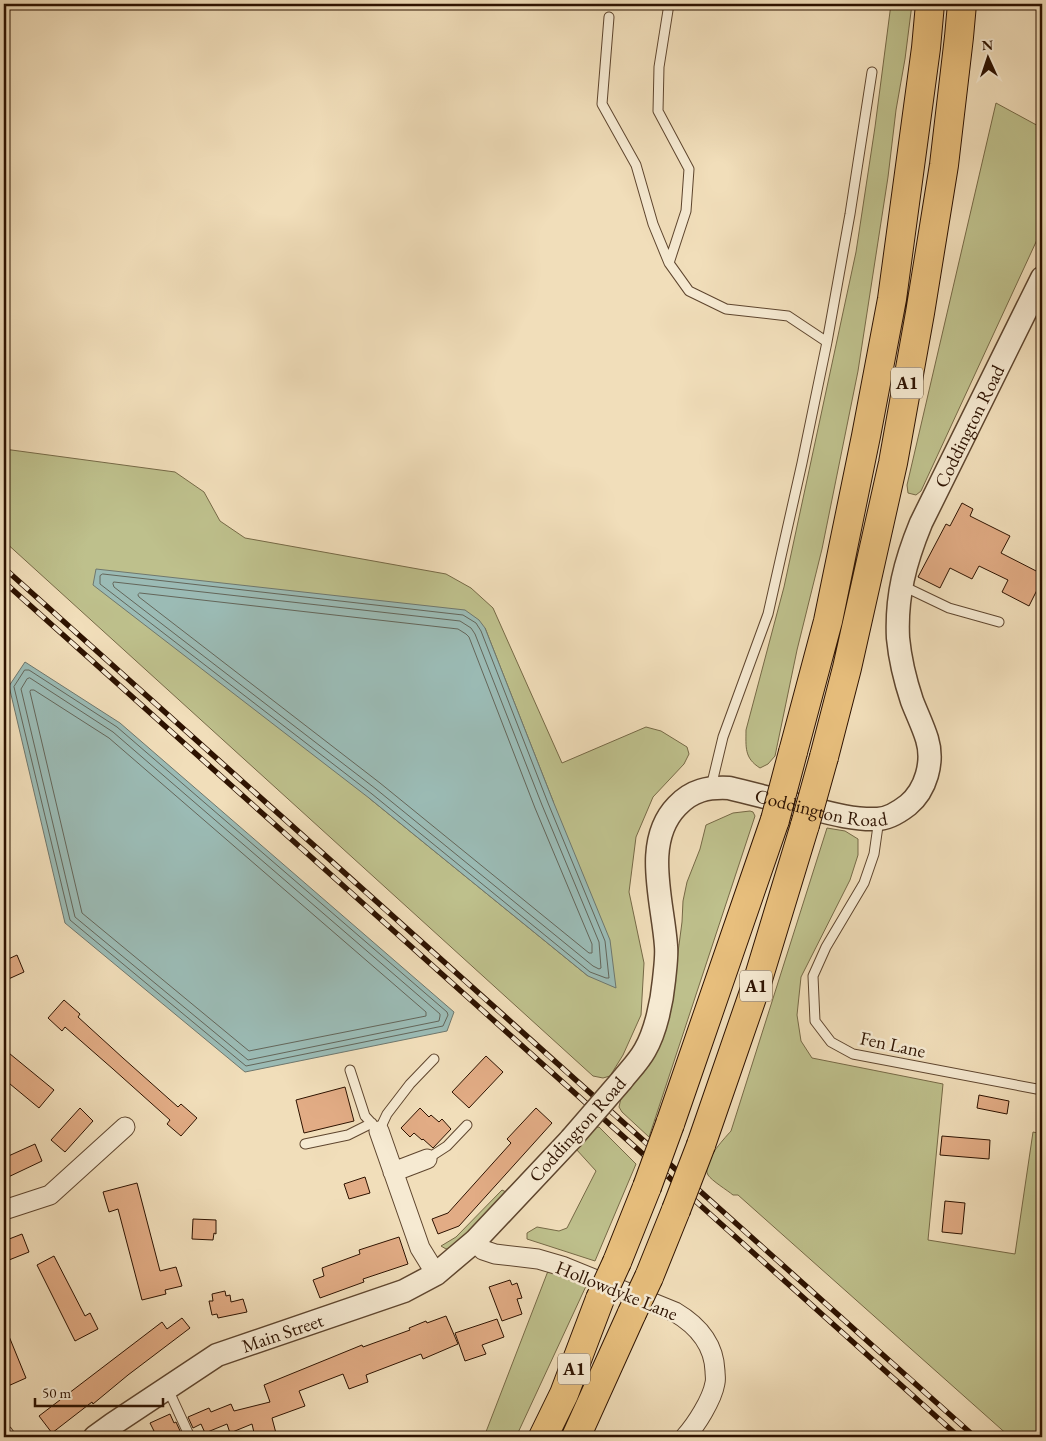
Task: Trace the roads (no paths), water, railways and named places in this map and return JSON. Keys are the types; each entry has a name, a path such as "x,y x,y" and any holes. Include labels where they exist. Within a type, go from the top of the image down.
{"highway":[{"name":"A1","path":"543,1437 564,1394 600,1299 647,1187 775,820 828,622 866,436 892,299 926,48 930,4"},
{"name":"A1","path":"576,1437 648,1277 700,1145 756,986 824,758 864,596 895,453 944,164 962,4"}],"street":[{"name":"Coddington Road","path":"475,1241 571,1139 622,1080 645,1049 659,1014 664,980 666,947 658,868 658,841 666,820 680,802 700,790 711,787 729,788 832,814 855,818 879,819 890,816 900,810 918,794 928,774 930,763 928,742 912,702 901,661 898,622 901,585 912,545 921,523 1042,278"},
{"path":"375,1127 394,1172 420,1248 436,1274"},
{"path":"4,1210 50,1194 126,1128"},
{"path":"394,1172 427,1159"},
{"name":"Main Street","path":"95,1437 167,1387 221,1353 404,1291 436,1274 475,1241"},
{"name":"Hollowdyke Lane","path":"475,1241 484,1250 495,1254 538,1259 562,1266 675,1312 688,1320 702,1334 709,1347 715,1362 716,1382 708,1402 694,1427 684,1437"}],"lane":[{"path":"669,4 659,67 658,111 689,169 686,211 669,263"},
{"path":"610,17 602,104 636,164 653,224 669,263 689,291 726,309 788,316 827,342"},
{"path":"711,787 723,737 768,614 827,342 850,214 872,72"},
{"path":"901,585 948,608 998,622"},
{"name":"Fen Lane","path":"879,819 874,854 864,883 826,947 813,976 815,1021 831,1042 853,1054 1042,1090"},
{"path":"305,1144 375,1127 410,1084 434,1059"},
{"path":"350,1070 365,1116 375,1127"},
{"path":"427,1159 447,1146 467,1125"},
{"path":"167,1387 190,1437"}],"water":[{"path":"96,569 465,610 479,620 485,628 610,940 616,988 588,976 369,798 93,585"},
{"path":"25,662 120,723 454,1012 447,1031 245,1072 65,923 9,686"}],"railway":[{"path":"4,568 975,1437"},
{"path":"4,582 959,1437"}]}
